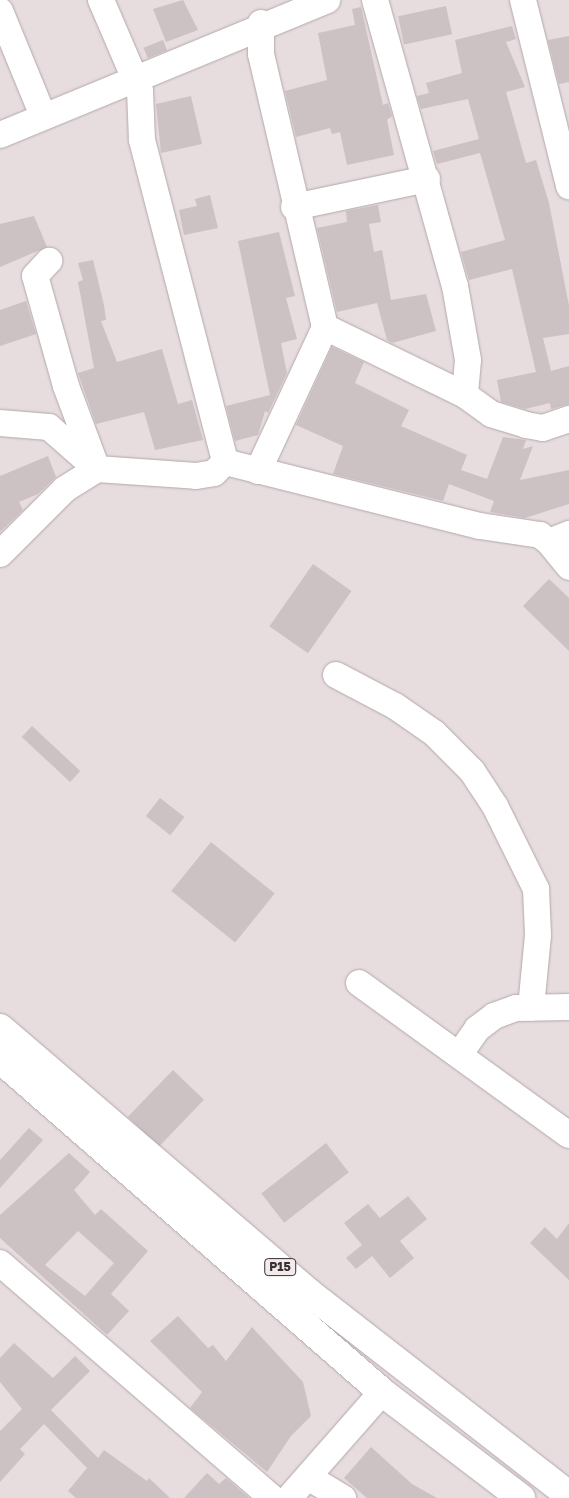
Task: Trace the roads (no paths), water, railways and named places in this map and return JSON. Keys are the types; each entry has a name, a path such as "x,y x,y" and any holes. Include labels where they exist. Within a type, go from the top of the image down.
{"main road":[{"name":"P15","path":"0,1028 308,1292 569,1495"},
{"name":"P15","path":"0,1060 382,1392 522,1498"}],"street":[{"path":"101,0 140,92 142,140 225,462"},
{"path":"0,136 261,24 327,0"},
{"path":"374,0 427,179 457,296 469,369 465,395"},
{"path":"523,0 564,140 569,186"},
{"path":"0,11 43,116"},
{"path":"258,471 325,327 294,207 261,54 261,24"},
{"path":"294,207 427,179"},
{"path":"49,261 35,276 66,386 97,469"},
{"path":"325,327 465,395 492,414 526,425 543,428 569,419"},
{"path":"0,423 49,427 97,469"},
{"path":"0,554 65,489 97,469 196,476 214,472 225,462"},
{"path":"225,462 258,471 309,480 480,526 559,538 569,567"},
{"path":"336,675 396,706 434,734 472,771 495,806 536,889 538,935 531,1008"},
{"path":"359,983 569,1135"},
{"path":"459,1055 490,1018 516,1008 569,1007"},
{"path":"0,1262 272,1498"},
{"path":"289,1498 382,1392"},
{"path":"308,1477 343,1498"}]}
